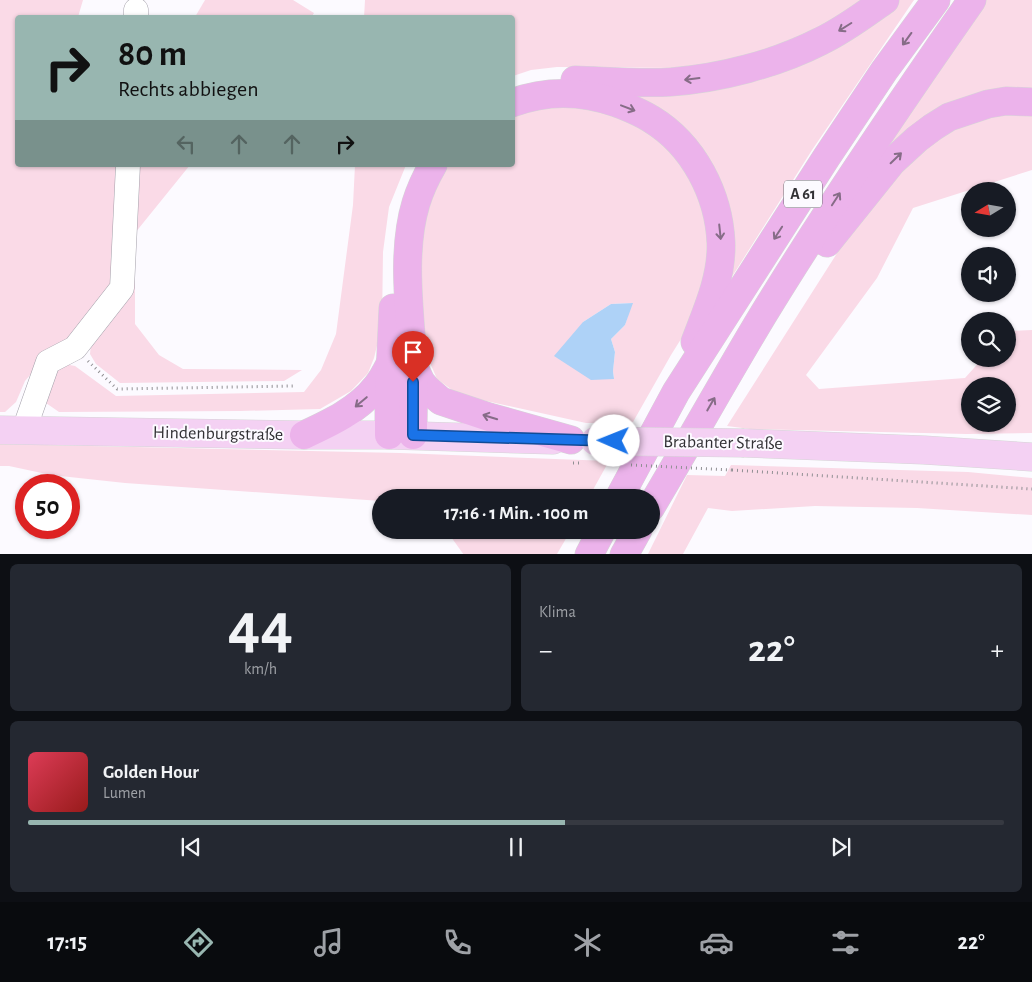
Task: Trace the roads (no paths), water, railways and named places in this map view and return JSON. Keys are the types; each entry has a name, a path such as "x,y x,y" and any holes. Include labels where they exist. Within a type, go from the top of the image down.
{"highway":[{"path":"515,87 553,80 671,82 721,75 776,60 822,41 885,0"},
{"name":"A 61","path":"624,489 676,392 842,134 884,71 936,0"},
{"name":"A 61","path":"660,491 763,314 832,206 972,0"},
{"path":"515,102 539,95 558,93 605,99 637,111 668,131 690,155 700,171 711,194 717,213 721,258 716,286 676,392"},
{"path":"763,314 798,287 829,239 892,162 917,139 949,117 969,109 1006,101 1032,102"},
{"path":"416,167 403,202 396,236 392,343 402,364 441,401 489,417 583,440"},
{"path":"401,435 402,364 409,318 409,237 415,204 432,167"},
{"path":"304,435 348,412 402,364"},
{"path":"589,554 597,539"},
{"path":"624,554 633,539"}],"main road":[{"name":"Hindenburgstraße","path":"12,430 401,435"},
{"name":"Brabanter Straße","path":"401,435 744,443 924,450 1032,457"}],"street":[{"name":"Hindenburgstraße","path":"12,430 48,362 75,348 122,288 128,167"}],"water":[{"path":"633,303 625,325 611,339 615,352 614,379 591,380 554,356 583,322 611,304"}]}
